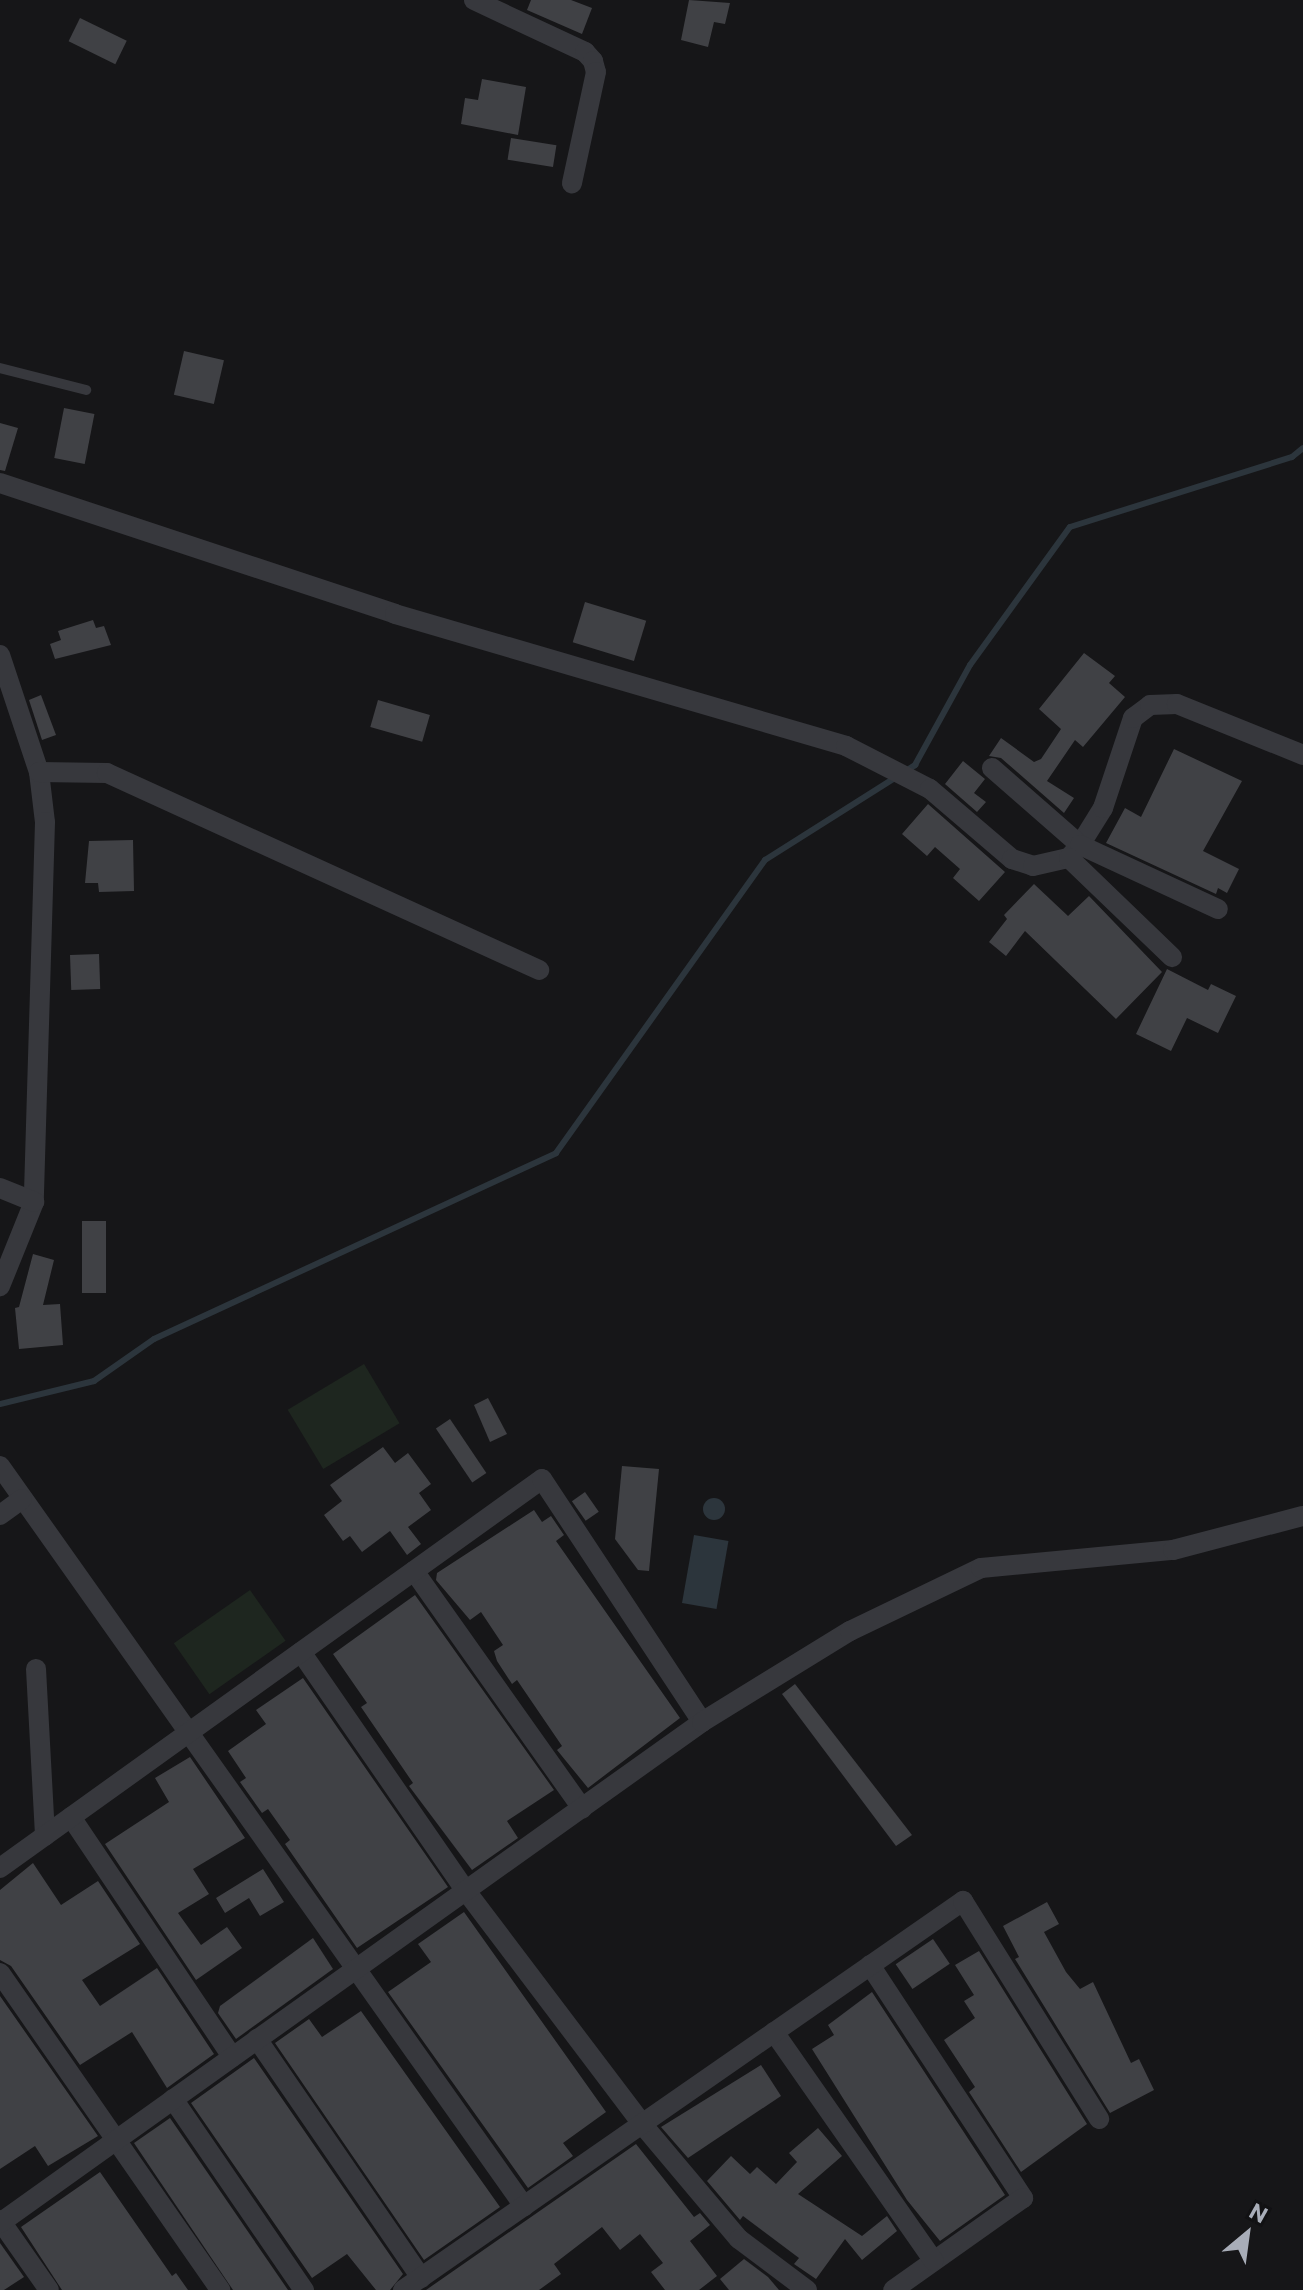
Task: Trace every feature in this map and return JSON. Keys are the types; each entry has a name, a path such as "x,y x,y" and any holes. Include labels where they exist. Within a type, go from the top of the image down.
{"street":[{"path":"474,0 585,52 593,61 596,72 572,183"},
{"path":"0,483 395,614 846,746 930,789 1012,859 1033,866 1074,851 1103,808 1133,718 1150,705 1177,704 1303,755"},
{"path":"0,655 39,772 45,822 34,1202 0,1286"},
{"path":"992,768 1172,957"},
{"path":"39,772 107,773 539,970"},
{"path":"1074,851 1218,909"},
{"path":"0,1188 34,1202"},
{"path":"0,1466 192,1731 524,2206"},
{"path":"0,1868 542,1479 702,1722"},
{"path":"0,1515 22,1499"},
{"path":"49,2290 0,2222 702,1722 850,1631 981,1568 1173,1550 1303,1516"},
{"path":"414,1571 582,1808"},
{"path":"301,1652 466,1891 642,2124 739,2239 807,2290"},
{"path":"36,1669 45,1836"},
{"path":"71,1817 232,2057"},
{"path":"403,2290 963,1901 1099,2119"},
{"path":"870,1965 1023,2198 893,2290"},
{"path":"0,1973 220,2290"},
{"path":"774,2032 934,2261"},
{"path":"257,2039 421,2278"},
{"path":"173,2099 304,2290"}],"lane":[{"path":"0,368 86,390"}],"shaded area":[{"path":"364,1364 400,1423 323,1469 288,1410"},
{"path":"714,1498 725,1509 714,1520 703,1509"},
{"path":"694,1535 728,1541 716,1609 682,1603"},
{"path":"250,1590 286,1641 209,1694 174,1643"}],"building":[{"path":"531,0 571,0 592,8 582,34 527,10"},
{"path":"689,0 730,3 725,24 714,22 708,47 681,40"},
{"path":"80,18 127,41 115,64 69,41"},
{"path":"482,79 526,87 518,135 461,124 465,98 478,100"},
{"path":"511,138 556,145 553,167 508,160"},
{"path":"184,351 224,360 214,404 174,395"},
{"path":"64,408 94,414 85,464 54,458"},
{"path":"0,423 18,428 5,471 0,470"},
{"path":"585,602 646,621 634,661 573,642"},
{"path":"93,620 96,628 104,626 111,645 55,659 50,644 61,640 58,631"},
{"path":"1084,653 1115,676 1109,683 1125,697 1083,747 1075,740 1047,781 1074,798 1064,813 1001,758 989,756 1001,738 1034,762 1041,759 1061,729 1039,709"},
{"path":"41,695 56,735 42,740 29,700"},
{"path":"378,700 430,715 422,742 370,727"},
{"path":"1174,749 1242,781 1203,851 1239,869 1227,893 1218,888 1216,894 1106,843 1125,808 1141,817"},
{"path":"963,761 985,779 974,793 986,802 977,812 945,784"},
{"path":"928,804 1005,872 979,901 953,878 960,869 935,847 927,856 902,834"},
{"path":"133,840 134,891 99,892 98,883 85,883 89,841"},
{"path":"1034,884 1068,916 1089,896 1162,972 1116,1019 1025,931 1006,956 989,942 1007,919 1004,915"},
{"path":"99,954 100,989 71,990 70,955"},
{"path":"1167,969 1208,990 1211,984 1236,996 1218,1033 1187,1018 1171,1051 1136,1034"},
{"path":"82,1221 106,1221 106,1293 82,1293"},
{"path":"33,1254 54,1260 43,1305 60,1304 63,1345 19,1349 15,1308 19,1307"},
{"path":"488,1398 507,1434 490,1442 474,1405"},
{"path":"450,1419 486,1473 472,1482 436,1429"},
{"path":"383,1447 395,1463 408,1453 431,1484 419,1493 431,1510 408,1527 421,1544 407,1555 390,1531 362,1552 350,1536 343,1541 324,1515 342,1501 330,1485"},
{"path":"622,1466 659,1469 649,1571 638,1570 615,1539"},
{"path":"585,1492 599,1512 586,1521 572,1501"},
{"path":"534,1510 542,1522 551,1516 564,1535 556,1541 680,1718 588,1788 557,1750 562,1746 517,1680 512,1684 497,1661 494,1651 503,1645 481,1612 470,1620 436,1580 437,1573"},
{"path":"415,1595 554,1790 507,1821 518,1838 472,1870 409,1786 413,1783 361,1707 367,1703 333,1654"},
{"path":"303,1678 448,1887 357,1948 285,1844 290,1840 268,1809 262,1813 240,1782 246,1778 228,1751 266,1724 256,1710"},
{"path":"795,1684 912,1835 896,1846 782,1694"},
{"path":"190,1757 245,1838 193,1869 209,1894 178,1913 201,1945 227,1927 242,1948 196,1980 105,1844 169,1802 155,1778"},
{"path":"33,1863 61,1905 98,1881 140,1944 82,1980 100,2006 157,1968 214,2054 167,2088 132,2032 80,2065 11,1966 0,1960 0,1890"},
{"path":"263,1869 284,1902 260,1916 249,1898 225,1913 216,1898"},
{"path":"1047,1902 1059,1924 1044,1932 1066,1972 1080,1989 1093,1982 1131,2063 1139,2059 1154,2090 1110,2113 1015,1959 1019,1957 1003,1926"},
{"path":"464,1912 606,2112 563,2143 573,2156 528,2188 388,1992 431,1962 418,1944"},
{"path":"313,1938 333,1969 236,2039 218,2013 220,2006"},
{"path":"933,1939 950,1964 912,1989 896,1964"},
{"path":"979,1951 1087,2124 1021,2172 969,2092 975,2087 944,2040 975,2018 964,2001 974,1995 955,1965"},
{"path":"872,1992 1005,2195 940,2241 907,2200 812,2049 834,2035 828,2025"},
{"path":"0,1996 98,2136 48,2166 35,2146 0,2169"},
{"path":"361,2011 500,2207 424,2260 275,2043 309,2019 322,2037"},
{"path":"254,2058 403,2274 390,2290 376,2290 347,2254 312,2278 191,2103"},
{"path":"761,2065 781,2096 688,2158 661,2127"},
{"path":"170,2118 288,2290 233,2290 134,2143"},
{"path":"818,2128 842,2156 798,2194 862,2236 887,2216 897,2231 862,2260 845,2239 816,2279 794,2264 799,2258 743,2216 740,2220 707,2181 731,2156 750,2174 757,2167 776,2184 797,2162 789,2153"},
{"path":"636,2144 694,2217 700,2213 710,2225 690,2241 717,2276 699,2290 665,2290 651,2272 663,2263 640,2234 620,2250 602,2227 554,2264 561,2274 539,2290 426,2290"},
{"path":"100,2172 172,2276 176,2273 188,2290 62,2290 21,2227"},
{"path":"0,2243 24,2277 4,2290 0,2290"},
{"path":"744,2259 768,2277 779,2290 729,2290 720,2279"}],"waterway":[{"path":"0,1404 94,1381 154,1339 556,1153 765,860 915,765 970,665 1070,527 1292,457 1303,448"}]}
